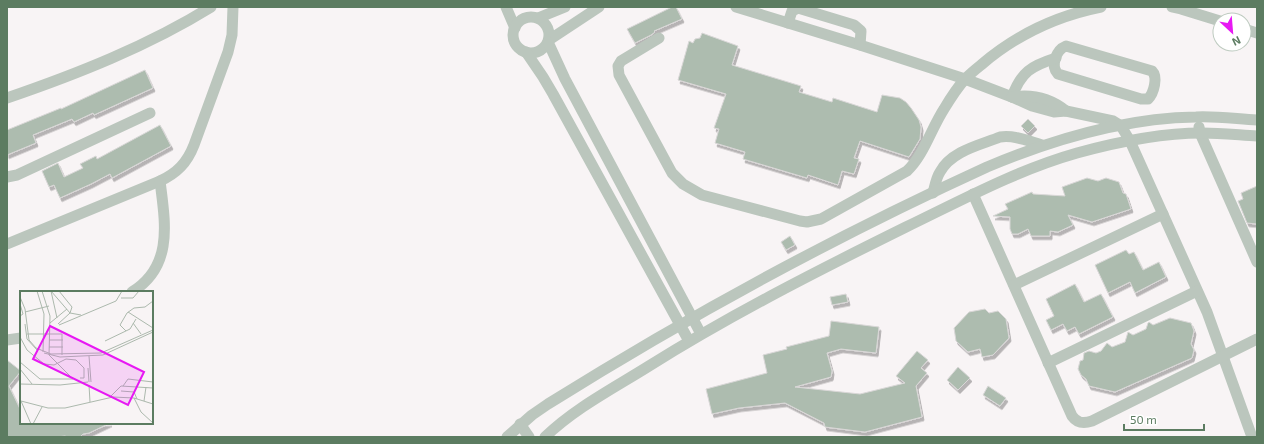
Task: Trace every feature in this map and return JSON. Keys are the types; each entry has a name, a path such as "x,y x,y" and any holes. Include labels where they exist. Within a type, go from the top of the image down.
{"street":[{"path":"7,98 94,65 145,42 211,7"},
{"path":"7,244 160,181 177,171 184,164 190,155 228,52 232,35 233,7"},
{"path":"506,7 514,28 514,39 520,49 526,52 536,52 545,47 549,41 599,7"},
{"path":"528,7 548,26 550,33 549,41 565,79 701,334"},
{"path":"514,28 518,22 523,19 537,17 565,7"},
{"path":"736,7 965,79 1012,97 1026,105 1049,111 1066,111 1108,120 1121,126 1130,141 1216,334 1222,356 1252,437"},
{"path":"659,38 621,61 618,69 619,75 672,172 682,184 702,195 807,222 821,219 907,171 917,160 943,111 965,79 992,56 1025,33 1062,17 1101,7"},
{"path":"1172,7 1212,19"},
{"path":"788,23 792,11 798,8 854,24 861,31 860,45"},
{"path":"1070,46 1150,70 1155,75 1152,94 1148,98 1142,99 1058,74 1053,65 1056,58 1060,49 1070,46"},
{"path":"526,52 550,89 689,341"},
{"path":"1012,97 1021,78 1027,71 1042,62 1056,58"},
{"path":"7,177 17,175 150,113"},
{"path":"1196,117 1200,133 1257,262"},
{"path":"507,437 520,424 563,394 692,318 821,248 986,167 1042,145 1069,137 1147,121 1196,117 1257,120"},
{"path":"544,437 578,410 701,334 833,263 973,194 1024,171 1076,154 1130,141 1161,136 1200,133 1257,136"},
{"path":"933,193 939,173 943,166 949,160 962,152 1006,136 1017,137 1042,145"},
{"path":"133,291 148,279 156,268 162,255 165,241 165,227 160,181"},
{"path":"973,194 1074,419 1083,423 1092,421 1257,339"},
{"path":"1014,285 1162,214"},
{"path":"1048,363 1197,291"},
{"path":"7,340 20,338"},
{"path":"520,424 529,437"}],"building":[{"path":"672,7 676,7 682,19 654,31 655,32 651,35 635,43 627,29"},
{"path":"702,33 738,46 732,65 801,86 799,92 832,102 833,98 877,112 882,95 900,98 906,102 919,120 921,127 920,139 909,157 860,141 854,158 859,159 854,174 842,171 838,185 808,175 807,178 743,159 745,152 715,143 719,129 714,128 726,94 678,80 689,41 693,43 695,39 700,38"},
{"path":"145,70 153,88 94,115 93,113 74,122 72,119 33,135 36,143 7,155 7,130 61,109"},
{"path":"1028,119 1035,126 1028,133 1021,126"},
{"path":"160,125 171,146 112,178 110,174 60,198 54,185 49,187 42,171 58,163 64,177 83,168 80,164 96,156 97,159"},
{"path":"1087,178 1098,181 1106,178 1119,182 1123,193 1126,194 1131,209 1092,222 1068,215 1073,225 1058,232 1050,231 1050,236 1031,236 1028,229 1018,234 1012,234 1010,229 1010,217 993,216 1008,209 1005,204 1032,192 1033,194 1065,196 1062,187"},
{"path":"1257,186 1257,224 1247,223 1238,201 1243,199 1241,193"},
{"path":"790,236 795,245 786,250 781,242"},
{"path":"1126,250 1129,254 1134,252 1143,270 1159,262 1166,277 1135,293 1130,282 1108,293 1095,265"},
{"path":"1075,284 1084,302 1101,294 1113,317 1079,334 1075,327 1067,331 1063,324 1051,330 1046,320 1054,316 1046,299"},
{"path":"846,294 848,302 832,305 830,297"},
{"path":"985,309 989,313 998,311 1006,319 1009,338 993,355 982,357 980,349 968,352 956,341 954,328 969,312"},
{"path":"1170,318 1191,323 1194,331 1191,344 1194,350 1192,358 1115,392 1089,386 1086,379 1081,375 1078,369 1080,361 1083,360 1084,353 1089,351 1096,353 1101,351 1107,343 1112,347 1125,342 1128,332 1133,335 1146,329 1149,322 1153,325"},
{"path":"831,321 879,327 876,353 841,349 827,353 832,371 831,377 795,387 860,394 905,383 896,376 917,351 928,360 921,368 927,373 916,386 922,417 865,432 825,427 824,423 785,403 739,408 712,414 706,389 767,373 763,355 787,349 786,347 829,336"},
{"path":"7,360 20,370 9,386 20,409 20,424 108,424 89,433 83,434 80,437 7,437"},
{"path":"958,367 970,378 958,390 947,380"},
{"path":"988,386 1006,398 1000,406 983,395"}]}
